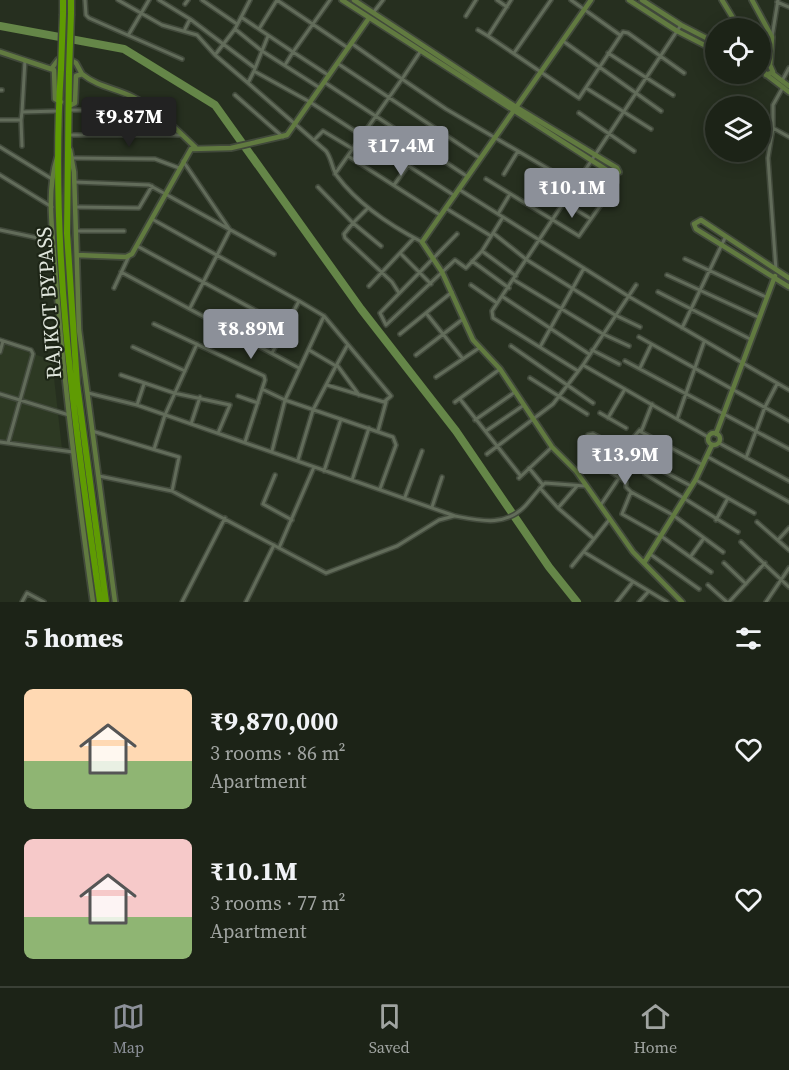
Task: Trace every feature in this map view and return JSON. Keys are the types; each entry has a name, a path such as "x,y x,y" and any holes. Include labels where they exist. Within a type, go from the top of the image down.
{"highway":[{"name":"RAJKOT BYPASS","path":"63,0 60,148 62,282 66,343 100,602"},
{"name":"RAJKOT BYPASS","path":"71,0 67,233 77,384 106,602"}],"street":[{"path":"85,0 87,17 182,59"},
{"path":"118,0 162,25 185,29 198,35 215,55 314,140 333,160 335,174 368,208 422,242 442,272 479,348 500,369 552,447 576,471 609,520 644,563 682,602"},
{"path":"129,34 149,0"},
{"path":"159,0 190,19 255,69 455,196"},
{"path":"185,4 188,0"},
{"path":"202,0 237,24"},
{"path":"258,29 277,0 495,138 603,201"},
{"path":"285,65 330,0"},
{"path":"342,0 371,15 591,160 617,174"},
{"path":"354,0 420,52 617,168 617,183 579,236 486,179"},
{"path":"52,68 65,57 76,63 82,74 95,84 133,97 156,111 195,147 231,148 284,137 296,124 336,63 383,0"},
{"path":"466,16 476,0"},
{"path":"497,0 507,7"},
{"path":"489,36 511,0"},
{"path":"514,53 550,0"},
{"path":"571,0 620,35"},
{"path":"422,242 591,0"},
{"path":"629,0 677,31 705,45"},
{"path":"642,0 705,37"},
{"path":"722,0 733,18"},
{"path":"752,0 772,37"},
{"path":"215,55 235,29 248,1"},
{"path":"771,51 777,1 789,8"},
{"path":"241,17 328,75"},
{"path":"185,29 190,19"},
{"path":"578,371 490,315 681,25"},
{"path":"235,29 262,51 320,88"},
{"path":"478,30 579,98 620,35 628,33 684,73"},
{"path":"248,83 268,36"},
{"path":"563,40 634,94 661,111"},
{"path":"0,52 52,68 56,76 55,99 61,102"},
{"path":"335,174 420,52"},
{"path":"608,53 673,95"},
{"path":"22,146 21,120 25,59"},
{"path":"336,63 480,158"},
{"path":"782,81 789,69"},
{"path":"69,108 75,103 76,76 82,74"},
{"path":"771,75 782,81 789,92"},
{"path":"771,75 786,87"},
{"path":"324,81 468,177"},
{"path":"708,437 716,434 758,317 775,277 777,256 768,163 773,128 773,105 786,87"},
{"path":"586,88 651,129"},
{"path":"235,95 284,137"},
{"path":"69,108 156,111"},
{"path":"22,112 61,111"},
{"path":"579,113 634,151"},
{"path":"0,120 21,120"},
{"path":"773,128 789,137"},
{"path":"314,140 323,131 353,149"},
{"path":"68,135 182,135"},
{"path":"68,145 72,158 74,182 79,330 115,602"},
{"path":"0,147 52,178"},
{"path":"114,288 129,256 137,246 183,161 195,147"},
{"path":"60,148 52,178 54,241 69,415 93,602"},
{"path":"504,174 518,151"},
{"path":"348,156 441,216"},
{"path":"72,158 155,159 179,168"},
{"path":"183,161 230,230"},
{"path":"394,185 408,166"},
{"path":"0,175 52,207"},
{"path":"74,182 139,183 152,186 274,254"},
{"path":"534,184 591,219"},
{"path":"75,207 139,208 152,186"},
{"path":"318,187 353,223 381,246"},
{"path":"460,190 628,296 789,390"},
{"path":"498,214 510,194"},
{"path":"368,208 343,236 382,272 399,293"},
{"path":"447,209 492,234 526,260 615,315 640,327"},
{"path":"457,234 418,271 380,315 386,326 455,260 464,268 472,261 503,218"},
{"path":"152,219 324,316 390,394 378,431"},
{"path":"789,278 700,220 694,224 696,229 789,287"},
{"path":"0,230 54,241"},
{"path":"190,308 230,230"},
{"path":"76,231 124,231"},
{"path":"369,286 414,238"},
{"path":"682,328 725,238"},
{"path":"137,246 286,327"},
{"path":"482,250 515,278 562,309 603,334 629,346"},
{"path":"400,253 431,284"},
{"path":"76,255 129,256"},
{"path":"685,259 766,297"},
{"path":"472,261 509,288"},
{"path":"540,347 584,268"},
{"path":"121,272 299,368"},
{"path":"667,275 758,317"},
{"path":"471,285 497,303"},
{"path":"487,454 559,397 636,285"},
{"path":"400,334 452,292"},
{"path":"658,292 750,339"},
{"path":"503,297 591,352 619,364"},
{"path":"272,353 298,301"},
{"path":"426,313 462,358"},
{"path":"272,452 285,400 324,316"},
{"path":"416,356 463,319"},
{"path":"154,324 264,376 245,442"},
{"path":"639,337 789,421"},
{"path":"0,352 2,341 33,352 8,442"},
{"path":"677,419 704,342"},
{"path":"154,449 174,393 197,344"},
{"path":"640,368 651,345"},
{"path":"298,460 313,410 348,346"},
{"path":"511,346 593,403"},
{"path":"133,347 185,371"},
{"path":"436,377 479,348"},
{"path":"309,350 337,365 359,394"},
{"path":"625,361 724,412 789,449"},
{"path":"583,365 708,437 712,446"},
{"path":"455,402 500,369"},
{"path":"121,375 174,393 230,405 218,433"},
{"path":"530,378 587,414"},
{"path":"137,405 145,384"},
{"path":"746,458 765,407 777,384"},
{"path":"327,385 386,402"},
{"path":"262,389 285,400 393,437 396,445 380,489"},
{"path":"608,418 626,389"},
{"path":"475,420 515,392"},
{"path":"88,393 137,405 456,516 491,522 516,512 548,482 587,486"},
{"path":"0,394 69,415"},
{"path":"238,396 258,403"},
{"path":"191,424 200,398"},
{"path":"460,399 520,477 552,447"},
{"path":"633,438 641,429 652,404"},
{"path":"485,432 524,405"},
{"path":"600,413 626,428"},
{"path":"324,471 341,419"},
{"path":"352,480 369,428"},
{"path":"641,429 642,434 703,465"},
{"path":"92,431 180,459 172,491"},
{"path":"581,444 588,435 593,434 691,486"},
{"path":"716,434 720,437 719,443"},
{"path":"0,442 73,452"},
{"path":"719,443 789,481"},
{"path":"644,563 696,479 712,446 719,443"},
{"path":"405,497 422,451"},
{"path":"624,452 612,473 626,482 626,487 631,492 673,515 723,552"},
{"path":"600,506 634,456"},
{"path":"708,457 789,502"},
{"path":"246,602 292,520 314,466"},
{"path":"529,468 558,508 594,539"},
{"path":"645,474 738,532"},
{"path":"275,475 262,504 292,520"},
{"path":"98,476 172,491 322,572 331,573 397,546 439,520 456,516"},
{"path":"432,507 442,477"},
{"path":"696,479 754,513"},
{"path":"558,508 577,486"},
{"path":"631,492 622,514 661,536 711,572"},
{"path":"716,519 728,498"},
{"path":"182,602 225,518"},
{"path":"572,566 609,520"},
{"path":"757,522 789,550"},
{"path":"778,540 789,528"},
{"path":"691,556 704,538"},
{"path":"741,542 789,587"},
{"path":"584,552 667,602"},
{"path":"650,554 699,589"},
{"path":"724,563 746,584"},
{"path":"708,585 728,602 765,563"},
{"path":"766,602 789,568"},
{"path":"617,602 632,583"},
{"path":"639,602 648,592"},
{"path":"22,602 27,593 44,602"}],"shaded area":[{"path":"0,343 52,360 62,449 0,440"}],"waterway":[{"path":"0,26 124,49 215,105 361,309 456,431 549,567 577,602"}]}
